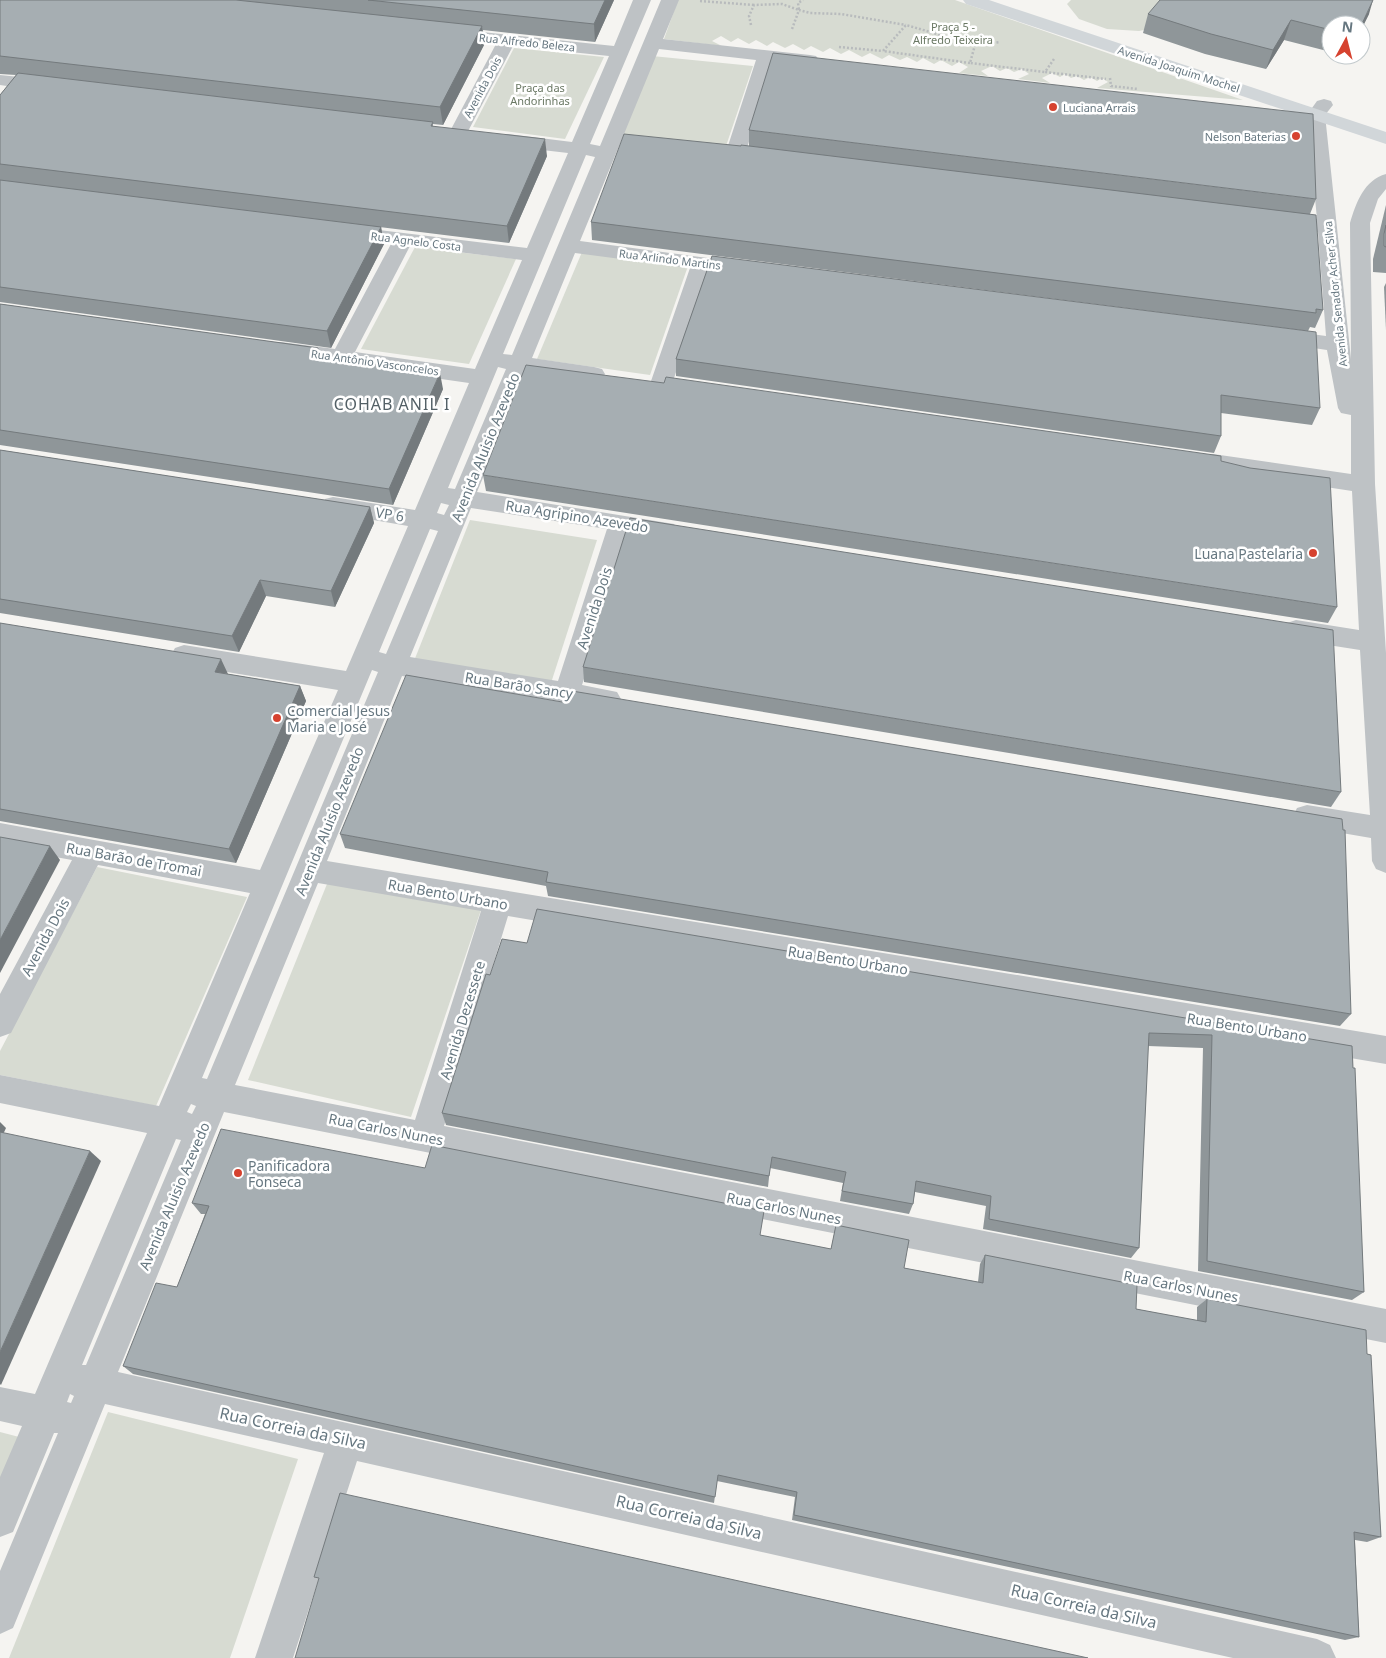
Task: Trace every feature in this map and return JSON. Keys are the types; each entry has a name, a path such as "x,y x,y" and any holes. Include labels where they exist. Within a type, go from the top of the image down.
{"main road":[{"name":"Avenida Joaquim Mochel","path":"972,0 1320,110 1386,126"},
{"name":"Avenida Joaquim Mochel","path":"1005,0 1320,110 1386,138"}],"street":[{"name":"Avenida Aluisio Azevedo","path":"0,1519 642,0"},
{"name":"Avenida Aluisio Azevedo","path":"0,1615 568,246 616,144 652,43 670,0"},
{"name":"Rua Alfredo Beleza","path":"429,31 620,52"},
{"name":"Avenida Dois","path":"457,134 507,40"},
{"path":"652,43 825,62"},
{"path":"754,158 725,154 766,56"},
{"path":"3,84 66,88"},
{"path":"1251,111 1288,115 1320,110"},
{"name":"Avenida Senador Acher Silva","path":"1320,110 1337,344 1363,484"},
{"path":"438,132 476,137"},
{"path":"495,139 616,144"},
{"name":"Avenida Senador Acher Silva","path":"1386,180 1376,187 1368,197 1360,223 1363,484 1372,642 1382,748 1386,861"},
{"path":"1259,218 1328,227"},
{"name":"Rua Agnelo Costa","path":"326,229 534,255"},
{"path":"342,357 404,239"},
{"name":"Rua Arlindo Martins","path":"568,246 760,271"},
{"path":"662,384 702,263"},
{"path":"1259,334 1337,344"},
{"name":"Rua Antônio Vasconcelos","path":"264,347 342,357 486,368 520,364 614,377"},
{"path":"1195,460 1363,484"},
{"name":"Rua Agripino Azevedo","path":"433,494 690,534"},
{"name":"VP 6","path":"314,503 453,524"},
{"name":"Avenida Dois","path":"566,692 622,523"},
{"path":"1275,627 1372,642"},
{"name":"Rua Barão Sancy","path":"157,650 358,671 394,665 636,704"},
{"path":"1286,813 1384,829"},
{"name":"Rua Barão de Tromai","path":"0,836 269,884"},
{"name":"Avenida Dois","path":"0,1023 90,852"},
{"name":"Rua Bento Urbano","path":"309,870 1386,1050"},
{"name":"Avenida Dezessete","path":"425,1137 498,902"},
{"path":"0,1089 202,1130"},
{"name":"Rua Carlos Nunes","path":"182,1089 1386,1326"},
{"name":"Rua Correia da Silva","path":"60,1377 1317,1658"},
{"path":"0,1404 81,1421"},
{"path":"274,1658 346,1440"}],"path":[{"path":"692,0 782,4 810,13 841,14 906,25 975,44 1004,42"},
{"path":"788,34 794,26 799,10 798,3 803,0"},
{"path":"751,27 749,16 754,4"},
{"path":"883,52 906,25"},
{"path":"970,63 975,44 983,30"},
{"path":"838,47 1045,72"}],"green space":[{"name":"Praça 5 - Alfredo Teixeira","path":"678,0 955,0 1243,100 1097,88 1108,82 1102,78 1097,81 1090,77 1084,80 1077,76 1071,78 1065,74 1060,77 1052,73 1042,78 1050,83 1018,79 1029,74 1022,69 1014,72 1007,68 1000,71 992,66 981,71 988,76 959,73 968,67 959,62 952,66 941,60 934,64 923,58 917,62 907,57 900,60 889,55 882,59 870,53 862,57 849,50 841,54 830,48 823,52 811,46 804,50 793,44 785,48 773,42 767,46 756,40 749,44 738,38 731,42 721,36 712,41 722,46 664,39"},
{"path":"1071,0 1194,0 1167,25 1139,31 1107,29 1079,19 1067,4"},
{"name":"Praça das Andorinhas","path":"514,48 604,57 565,139 473,127"},
{"path":"652,56 753,66 725,149 621,136"},
{"path":"415,247 516,259 469,364 361,349"},
{"path":"582,252 688,266 650,375 537,359"},
{"path":"470,520 597,540 551,683 414,661"},
{"path":"97,867 247,897 156,1106 0,1075 0,1051"},
{"path":"329,879 483,904 411,1117 248,1080"},
{"path":"108,1412 298,1459 230,1658 9,1658"},
{"path":"0,1432 23,1438 0,1490"}],"building":[{"path":"0,0 236,0 482,26 440,107 0,56"},
{"path":"368,0 605,0 594,24"},
{"path":"1160,0 1373,0 1366,15 1321,15 1321,28 1291,20 1273,50 1211,34 1148,14"},
{"path":"773,53 1313,114 1316,199 749,130"},
{"path":"18,73 433,122 431,126 545,139 507,226 0,164 0,95"},
{"path":"624,134 741,145 1316,215 1323,310 1316,309 1316,313 591,222"},
{"path":"0,180 381,227 327,331 0,287"},
{"path":"1386,225 1386,247 1384,246 1384,234"},
{"path":"712,256 1316,332 1320,408 1221,395 1221,436 676,359"},
{"path":"0,304 318,348 314,356 440,373 389,489 0,430"},
{"path":"526,365 664,383 666,377 1221,456 1221,461 1250,468 1330,478 1337,607 483,475"},
{"path":"0,450 370,507 331,591 260,580 232,636 0,599"},
{"path":"630,518 1333,630 1341,792 583,667"},
{"path":"0,623 221,659 215,672 300,686 229,849 0,809"},
{"path":"406,675 568,703 572,691 1342,819 1343,830 1345,830 1351,1014 546,882 548,872 340,834"},
{"path":"0,837 50,846 0,940"},
{"path":"537,909 1352,1046 1353,1068 1355,1068 1364,1292 1207,1261 1212,1035 1149,1033 1139,1248 989,1219 991,1196 916,1181 913,1204 842,1191 846,1172 772,1157 769,1176 442,1113 486,974 490,975 502,939 527,943"},
{"path":"221,1129 425,1168 432,1145 764,1211 760,1235 831,1249 836,1225 909,1240 904,1268 983,1283 985,1255 1137,1285 1136,1309 1206,1322 1207,1299 1366,1330 1367,1354 1371,1355 1381,1537 1354,1532 1359,1637 794,1515 797,1492 718,1475 715,1497 123,1366 156,1283 177,1287 209,1206 192,1203"},
{"path":"0,1132 90,1151 0,1352"},
{"path":"340,1493 1088,1658 295,1658 319,1578 314,1577"}],"place":[{"name":"Luciana Arrais","path":"1053,107"},
{"name":"Nelson Baterias","path":"1296,136"},
{"name":"Luana Pastelaria","path":"1313,553"},
{"name":"Comercial Jesus Maria e José","path":"277,718"},
{"name":"Panificadora Fonseca","path":"238,1173"}],"district":[{"name":"COHAB ANIL I","path":"392,404"}]}
